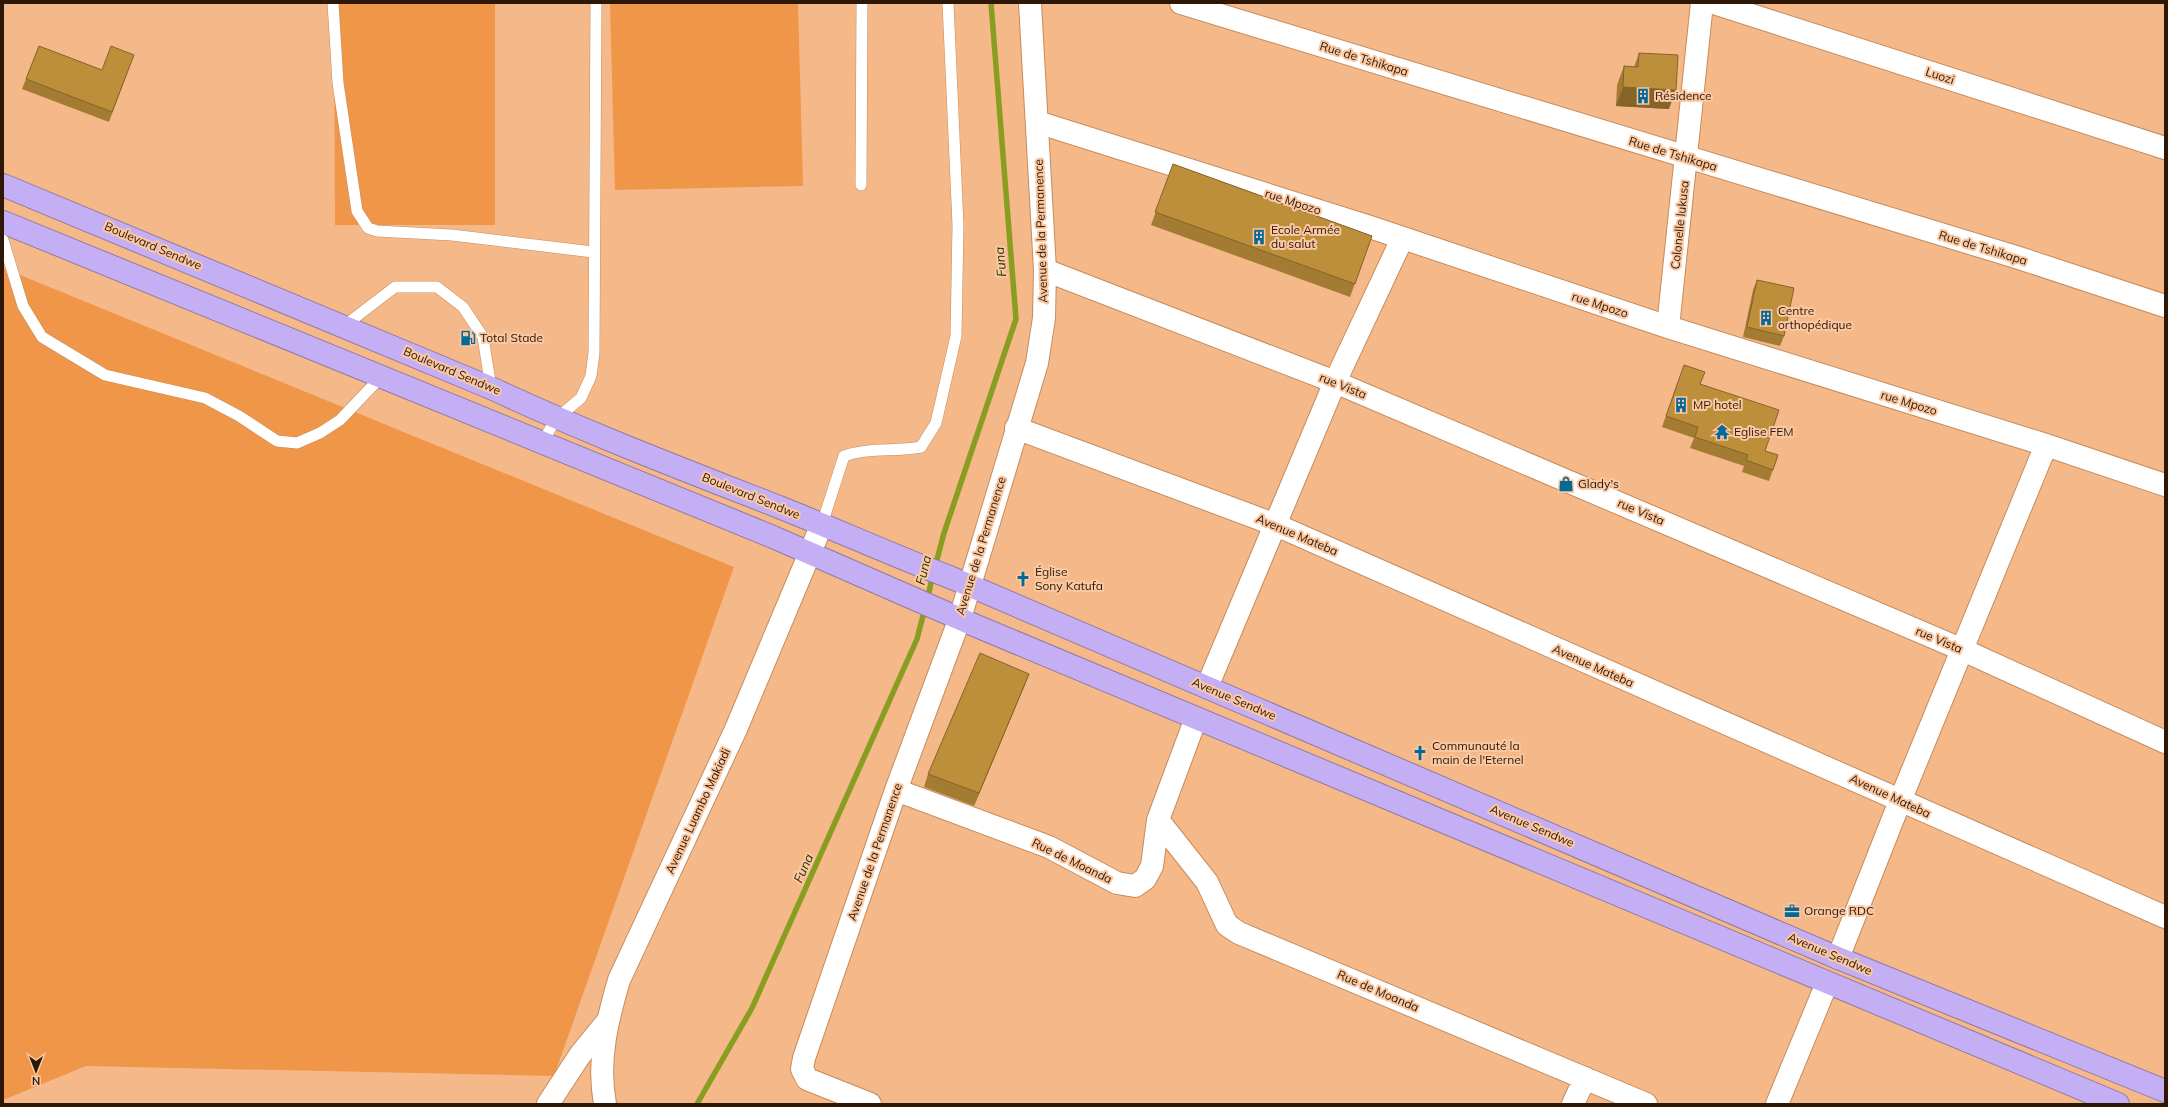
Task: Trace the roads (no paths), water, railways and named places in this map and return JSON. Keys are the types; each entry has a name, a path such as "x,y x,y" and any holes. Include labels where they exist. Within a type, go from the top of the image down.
{"highway":[{"name":"Boulevard Sendwe","path":"3,185 491,388 556,419 822,524 900,558"},
{"path":"3,222 808,552 1196,718 1262,744 1835,987 2118,1104"},
{"name":"Avenue Sendwe","path":"900,558 1207,687 1846,961 2165,1091"},
{"path":"1835,987 1846,961"}],"street":[{"name":"Avenue de la Permanence","path":"870,1104 807,1079 802,1069 804,1058 896,790 960,618 961,583 1016,428 1037,363 1044,318 1045,270 1030,3"},
{"name":"Rue de Tshikapa","path":"1181,3 2016,258 2165,306"},
{"name":"Colonelle lukusa","path":"1668,327 1687,158 1702,3"},
{"name":"Luozi","path":"1714,3 2165,148"},
{"name":"rue Mpozo","path":"1037,122 1279,198 1668,327 2046,445 2165,485"},
{"path":"1207,687 1335,382 1402,239"},
{"name":"rue Vista","path":"1045,270 1335,382 1963,650 2165,742"},
{"name":"Avenue Mateba","path":"1016,428 1276,525 1620,678 1863,783 1900,801 2165,917"},
{"path":"1846,961 1900,801 2046,445"},
{"name":"Avenue Luambo Makiadi","path":"605,1102 602,1062 606,1023 619,980 736,729 808,552 822,524"},
{"name":"Rue de Moanda","path":"896,790 1049,847 1117,882 1135,886 1145,879 1152,866 1158,820 1196,718"},
{"name":"Rue de Moanda","path":"1158,820 1207,882 1227,925 1239,932 1646,1104"},
{"path":"1777,1104 1835,987"},
{"path":"548,1104 580,1055 606,1023"},
{"path":"1573,1104 1585,1078"}],"lane":[{"path":"333,3 338,83 349,165 357,211 368,228 377,231 452,235 593,252"},
{"path":"542,443 556,419 581,398 591,376 594,353 593,252 596,3"},
{"path":"861,185 862,3"},
{"path":"822,524 844,456 860,450 900,450 921,447 936,423 956,336 958,225 948,3"},
{"path":"3,240 23,306 42,337 105,375 205,398 239,416 277,440 297,443 320,433 340,420 381,377"},
{"path":"344,326 395,287 437,287 463,307 483,337 491,388"}],"waterway":[{"name":"Funa","path":"935,567 944,533 1016,319 991,3"},
{"name":"Funa","path":"927,600 933,575"},
{"name":"Funa","path":"697,1104 752,1008 917,639 925,608"}],"place":[{"name":"Résidence","path":"1643,96"},
{"name":"Ecole Armée du salut","path":"1259,237"},
{"name":"Centre orthopédique","path":"1766,318"},
{"name":"Total Stade","path":"468,338"},
{"name":"MP hotel","path":"1681,405"},
{"name":"Eglise FEM","path":"1722,432"},
{"name":"Glady's","path":"1566,484"},
{"name":"Église Sony Katufa","path":"1023,579"},
{"name":"Communauté la main de l'Eternel","path":"1420,753"},
{"name":"Orange RDC","path":"1792,911"}]}
